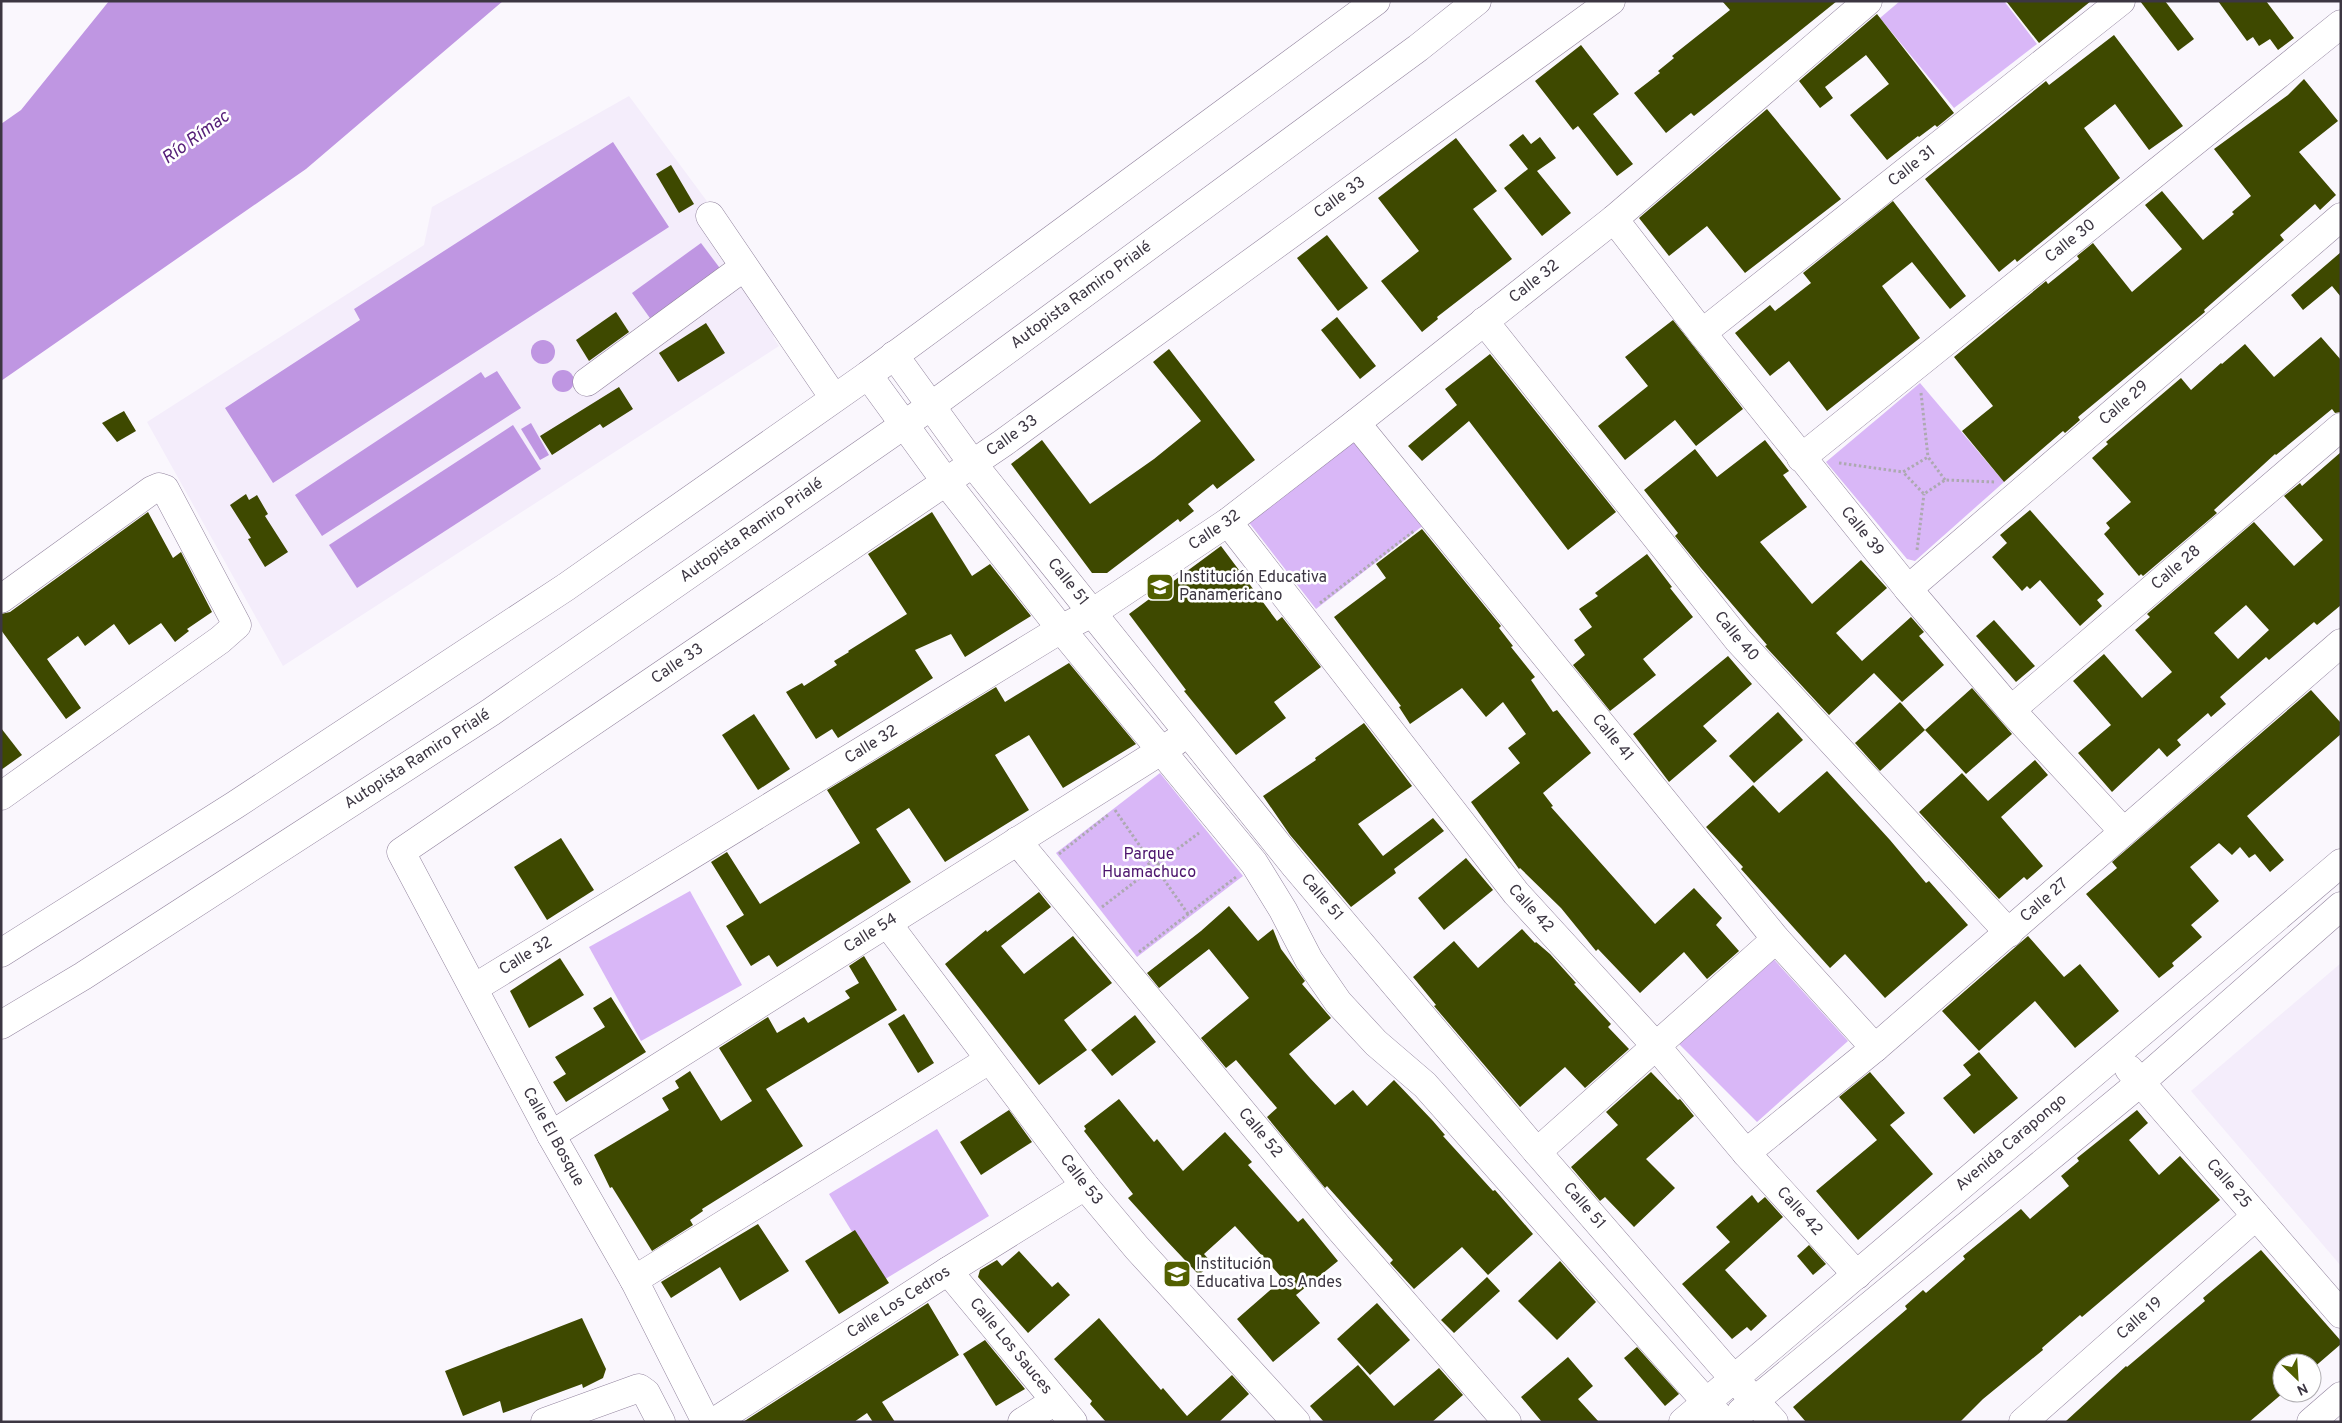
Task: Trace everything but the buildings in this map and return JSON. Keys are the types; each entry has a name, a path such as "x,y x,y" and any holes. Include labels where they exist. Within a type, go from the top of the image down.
{"main road":[{"path":"1,953 235,805 558,592 868,375 1376,1"},
{"name":"Autopista Ramiro Prialé","path":"1,1025 83,976 492,712 931,406 1418,48 1477,1"},
{"name":"Calle 33","path":"401,852 973,464 1611,1"},
{"name":"Calle 31","path":"1702,333 2121,1"},
{"name":"Calle 32","path":"474,988 1061,629 1092,613 1228,522 1614,219 1858,4"},
{"name":"Calle 30","path":"1801,458 2341,24"},
{"path":"710,216 834,398"},
{"name":"Calle 29","path":"1908,590 2341,217"},
{"name":"Calle 39","path":"1614,219 1801,458 1908,590 2011,710 2123,831"},
{"path":"587,382 744,266"},
{"name":"Calle 40","path":"1484,321 1738,640 2009,933"},
{"name":"Calle 51","path":"894,355 973,464 1296,866 1537,1152 1733,1378 1774,1422"},
{"name":"Calle 51","path":"868,375 946,482 1061,629 1254,863 1309,960 1338,1002 1376,1043 1425,1085 1724,1422"},
{"name":"Calle 41","path":"1356,423 1776,939 1875,1048"},
{"name":"Calle 28","path":"2011,710 2341,427"},
{"path":"1,599 152,490 159,487 165,489 237,624 220,640 1,796"},
{"name":"Calle 42","path":"1228,522 1516,893 1656,1046 1746,1154 1857,1275"},
{"name":"Calle 27","path":"1746,1154 1875,1048 2009,933 2123,831 2341,643"},
{"name":"Calle 54","path":"551,1135 1189,733"},
{"name":"Calle 52","path":"1017,841 1338,1227 1507,1422"},
{"name":"Calle El Bosque","path":"401,852 551,1135 634,1280 706,1422"},
{"name":"Avenida Carapongo","path":"1683,1422 2341,864"},
{"path":"1730,1422 2141,1082 2341,906"},
{"name":"Calle 53","path":"888,923 1085,1186 1137,1248 1296,1422"},
{"path":"1537,1152 1776,939"},
{"name":"Calle 25","path":"2116,1054 2341,1314"},
{"path":"634,1280 989,1060"},
{"name":"Calle Los Cedros","path":"714,1422 948,1271 1085,1186"},
{"name":"Calle 19","path":"2023,1422 2256,1216"},
{"name":"Calle Los Sauces","path":"948,1271 1073,1422"},
{"path":"545,1422 639,1388 646,1393 661,1422"},
{"path":"2311,1422 2341,1396"},
{"path":"1022,1422 1054,1401"}],"path":[{"path":"1921,392 1928,457 1945,480"},
{"path":"1903,472 1928,457"},
{"path":"1838,463 1903,472 1924,494"},
{"path":"1916,551 1924,494 1945,480 2004,482"},
{"path":"1302,617 1432,517"},
{"path":"1065,861 1058,853 1122,804"},
{"path":"1115,810 1152,862"},
{"path":"1158,864 1203,830"},
{"path":"1154,860 1158,864 1161,868 1152,875 1146,866 1154,860"},
{"path":"1101,908 1149,871"},
{"path":"1158,871 1188,914"},
{"path":"1137,954 1238,875"},
{"path":"1095,900 1107,916"}],"shaded area":[{"path":"629,96 795,320 773,337 779,346 283,666 147,422 424,245 432,207"},
{"path":"2341,963 2341,1266 2191,1091"}],"green space":[{"path":"1900,1 2004,1 2037,44 1954,108 1880,18"},
{"path":"1920,383 2004,482 1915,561 1907,559 1826,462"},
{"path":"1356,436 1425,524 1316,609 1247,520"},
{"name":"Parque Huamachuco","path":"1160,773 1243,876 1137,957 1056,853"},
{"path":"690,891 742,985 641,1041 589,947"},
{"path":"1769,954 1848,1041 1757,1122 1673,1038"},
{"path":"937,1129 989,1216 882,1281 829,1194"}],"water":[{"name":"Río Rímac","path":"109,1 503,1 306,169 1,381 1,124 21,110"},
{"path":"613,142 669,227 273,483 225,408 360,320 354,309"},
{"path":"701,243 722,271 652,321 632,293"},
{"path":"543,340 552,343 555,352 552,361 543,364 534,361 531,352 534,343"},
{"path":"563,370 571,373 574,381 571,389 563,392 555,389 552,381 555,373"},
{"path":"497,371 521,408 322,536 295,495 481,372 485,378"},
{"path":"531,423 549,455 540,460 521,429"},
{"path":"513,425 541,469 357,588 329,545"}],"place":[{"name":"Institución Educativa Panamericano","path":"1160,587"},
{"name":"Institución Educativa Los Andes","path":"1177,1274"}]}
